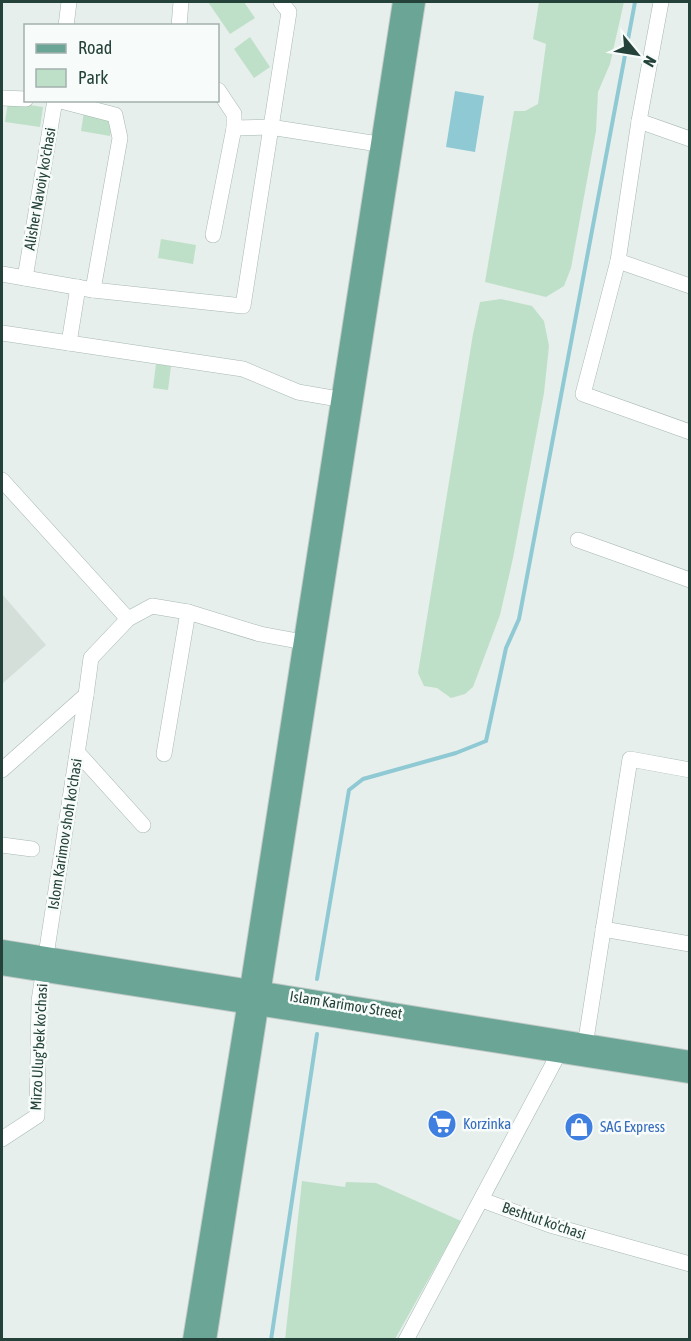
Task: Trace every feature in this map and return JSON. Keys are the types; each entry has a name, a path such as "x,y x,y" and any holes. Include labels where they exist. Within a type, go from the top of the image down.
{"main road":[{"path":"387,146 402,2"},
{"path":"207,1340 254,999 309,643 387,146 416,2"},
{"name":"Islam Karimov Street","path":"2,949 44,965"},
{"name":"Islam Karimov Street","path":"2,966 44,965 584,1050 690,1060"},
{"path":"192,1340 254,999"},
{"name":"Islam Karimov Street","path":"254,999 559,1053 584,1050 690,1074"}],"street":[{"path":"66,24 69,2"},
{"path":"179,24 181,2"},
{"path":"2,274 86,288 243,306 289,12 281,2"},
{"path":"661,2 639,121 618,261 583,394 690,432"},
{"path":"213,235 234,128 234,114 219,92"},
{"path":"2,98 24,99"},
{"name":"Alisher Navoiy ko'chasi","path":"25,278 56,102"},
{"path":"64,102 115,115 120,138 86,288 69,342"},
{"path":"639,121 690,139"},
{"path":"234,128 270,127 387,146"},
{"path":"618,261 690,286"},
{"path":"2,333 243,369 298,392 347,400"},
{"path":"2,480 128,619 152,606 188,612 260,634 309,643"},
{"path":"578,540 690,580"},
{"path":"164,754 188,612"},
{"name":"Islom Karimov shoh ko'chasi","path":"44,965 91,658 128,619"},
{"path":"2,770 86,695"},
{"path":"78,753 143,825"},
{"path":"584,1050 630,759 690,770"},
{"path":"2,845 32,849"},
{"path":"603,929 690,944"},
{"name":"Mirzo Ulug'bek ko'chasi","path":"2,1139 37,1116 39,1001 44,965"},
{"path":"482,1200 559,1053"},
{"name":"Beshtut ko'chasi","path":"406,1340 482,1200 550,1225 690,1264"}],"shaded area":[{"path":"2,594 46,645 2,684"}],"green space":[{"path":"208,2 244,2 255,18 230,34"},
{"path":"539,2 624,2 610,64 598,92 596,131 571,268 564,286 546,297 485,282 514,111 525,111 538,104 546,44 533,39"},
{"path":"250,37 270,67 254,78 234,49"},
{"path":"8,102 43,107 40,127 5,122"},
{"path":"84,112 113,117 110,136 81,131"},
{"path":"161,239 196,245 193,264 158,258"},
{"path":"501,299 532,306 544,321 549,346 544,393 500,615 473,687 465,694 451,698 437,688 424,686 418,673 480,302"},
{"path":"156,364 171,366 168,390 153,388"},
{"path":"302,1181 345,1187 346,1182 376,1183 461,1221 395,1339 285,1340"}],"water":[{"path":"455,91 484,96 475,152 446,147"}],"waterway":[{"path":"317,979 349,790 363,779 456,753 486,741 506,648 519,619 635,2"},
{"path":"271,1340 317,1034"}],"place":[{"name":"Korzinka","path":"442,1124"},
{"name":"SAG Express","path":"579,1127"}]}
